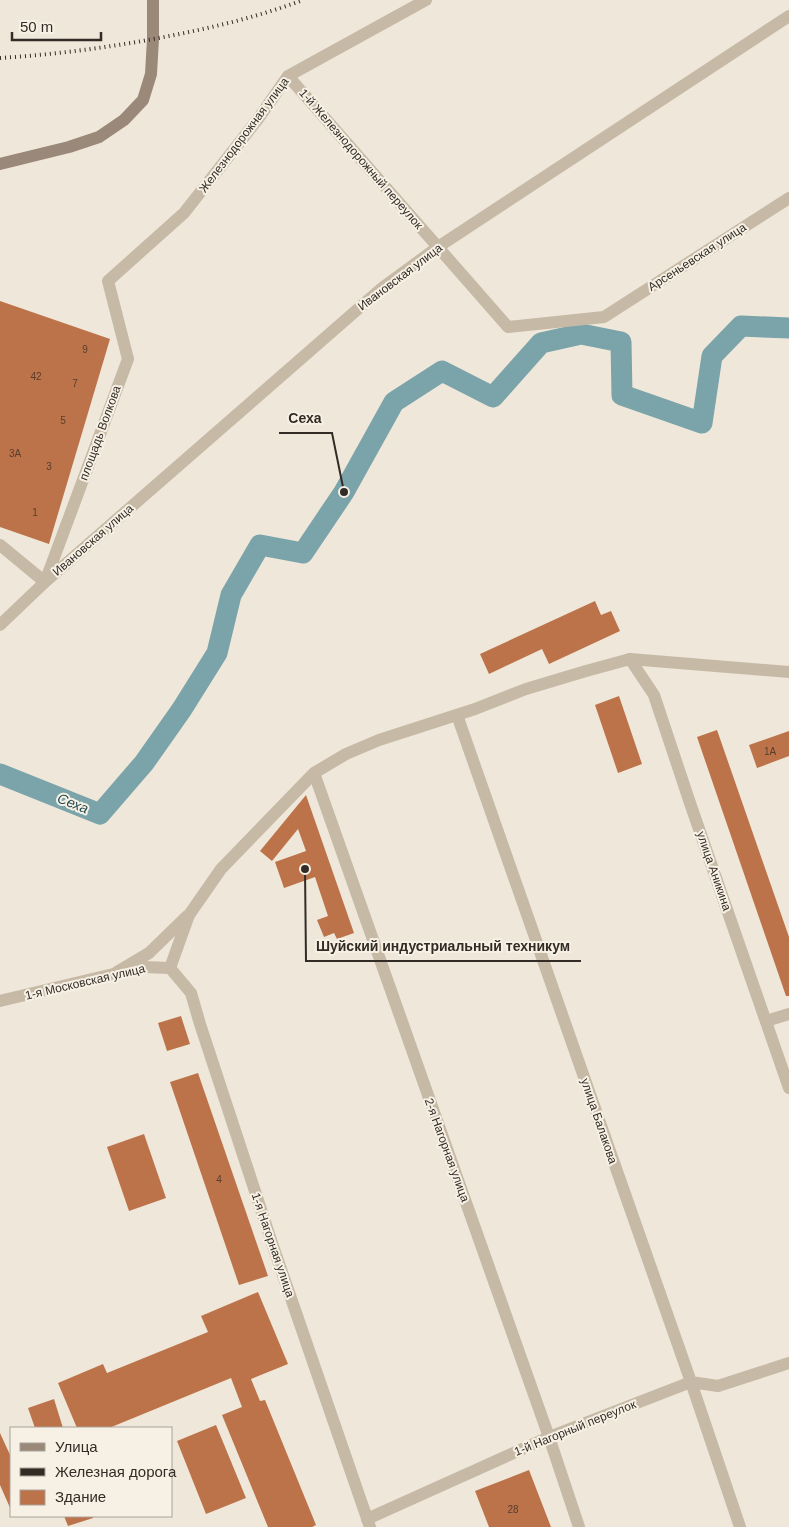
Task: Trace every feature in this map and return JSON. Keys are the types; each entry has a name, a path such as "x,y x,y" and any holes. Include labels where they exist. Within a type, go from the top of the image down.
{"main road":[{"path":"0,164 69,147 99,136 124,120 143,100 151,74 153,0"}],"street":[{"name":"Железнодорожная улица","path":"108,281 184,213 258,119 288,76 426,0"},
{"name":"Ивановская улица","path":"0,625 45,582 382,288 438,247 789,16"},
{"name":"1-й Железнодорожный переулок","path":"288,76 508,327 604,317"},
{"name":"Арсеньевская улица","path":"604,317 789,198"},
{"name":"площадь Волкова","path":"45,582 128,359 108,281"},
{"path":"0,545 45,582"},
{"path":"112,974 149,953 189,915 221,869 314,773 346,754 379,740 457,715 526,689 630,659 789,672"},
{"name":"улица Аникина","path":"630,659 654,695 789,1088"},
{"name":"улица Балакова","path":"457,715 740,1527"},
{"name":"2-я Нагорная улица","path":"314,773 549,1437 579,1527"},
{"path":"170,968 189,915"},
{"name":"1-я Московская улица","path":"0,1001 143,967 170,968"},
{"name":"1-я Нагорная улица","path":"170,968 191,993 272,1246 369,1523"},
{"path":"766,1021 789,1014"},
{"name":"1-й Нагорный переулок","path":"369,1523 549,1437 691,1382 718,1386 789,1362"}],"building":[{"path":"0,301 110,339 49,544 0,527"},
{"path":"595,601 601,615 611,611 620,631 549,664 542,649 489,674 480,654"},
{"path":"619,696 642,764 618,773 595,705"},
{"path":"717,730 789,937 789,996 786,996 697,737"},
{"path":"789,731 789,756 757,768 749,745"},
{"path":"306,795 354,933 337,939 334,933 324,937 317,920 328,916 315,877 284,888 275,862 306,851 298,829 272,861 260,851"},
{"path":"181,1016 190,1044 167,1051 158,1023"},
{"path":"198,1073 268,1276 239,1285 170,1082"},
{"path":"144,1134 166,1198 129,1211 107,1147"},
{"path":"258,1292 288,1364 251,1379 260,1401 265,1400 316,1525 312,1527 268,1527 222,1415 242,1407 231,1378 111,1427 77,1427 58,1383 103,1364 107,1373 208,1332 201,1316"},
{"path":"54,1399 63,1427 35,1427 28,1408"},
{"path":"216,1425 246,1498 206,1514 177,1441"},
{"path":"0,1433 10,1455 10,1508 0,1485"},
{"path":"529,1470 551,1527 489,1527 475,1491"},
{"path":"64,1517 93,1517 93,1518 68,1526"}],"waterway":[{"name":"Сеха","path":"0,774 100,814 144,763 182,709 217,653 231,595 260,545 303,553 344,492 394,402 442,371 493,397 541,343 581,334 621,342 622,395 702,423 712,356 741,326 789,328"}],"railway":[{"path":"0,58 72,51 166,37 246,18 303,0"}],"place":[{"name":"Сеха","path":"344,492"},
{"name":"Шуйский индустриальный техникум","path":"305,869"}]}
